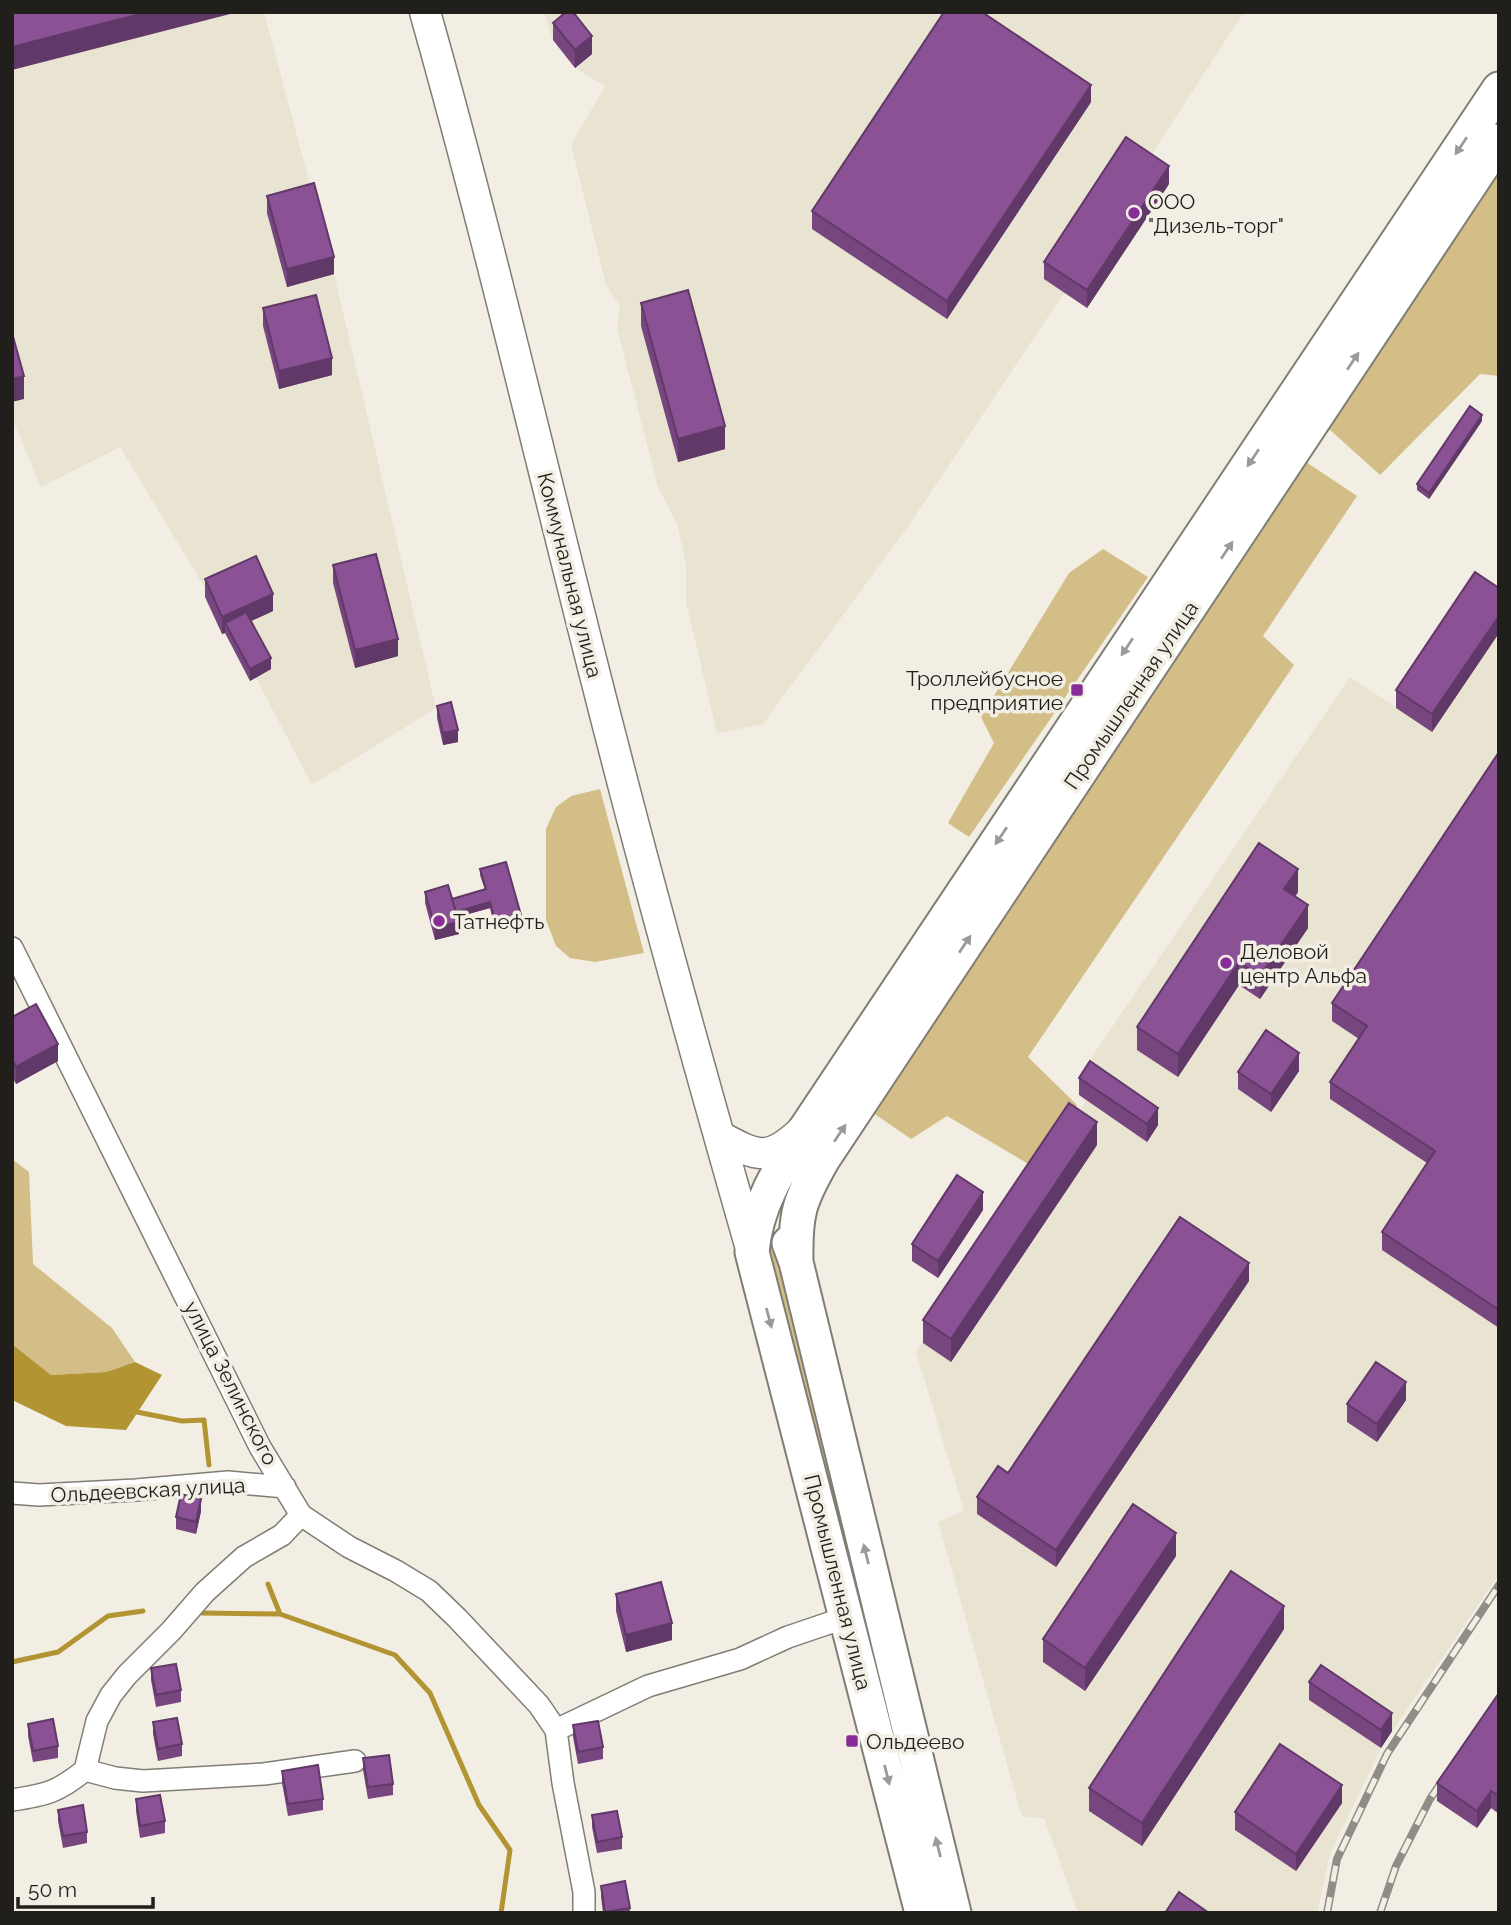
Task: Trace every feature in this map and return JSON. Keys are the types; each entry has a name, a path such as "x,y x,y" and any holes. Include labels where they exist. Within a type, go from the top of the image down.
{"main road":[{"name":"Коммунальная улица","path":"425,12 670,966 719,1136"},
{"name":"Промышленная улица","path":"796,1262 795,1231 798,1210 804,1192 823,1159 1189,581 1428,221 1499,89"},
{"name":"Промышленная улица","path":"1428,221 1499,141"},
{"name":"Промышленная улица","path":"752,1252 754,1235 767,1193 807,1125 1189,581"},
{"name":"Промышленная улица","path":"719,1136 750,1153 762,1154 778,1150 807,1125"},
{"name":"Промышленная улица","path":"719,1136 767,1193 783,1224 796,1262 954,1913"},
{"name":"Промышленная улица","path":"719,1136 752,1252 922,1913"},
{"path":"767,1193 785,1200 804,1192"},
{"path":"847,1617 880,1610"}],"street":[{"name":"улица Зелинского","path":"12,948 260,1447 301,1515 349,1547 429,1591 539,1705 556,1730"},
{"name":"Ольдеевская улица","path":"12,1493 39,1495 228,1482 285,1487"},
{"path":"12,1800 39,1796 65,1787 85,1770 97,1721 111,1695 127,1675 205,1592 244,1557 282,1535 301,1515"},
{"path":"584,1913 584,1892 563,1783 556,1730 649,1686 740,1659 788,1637 847,1617"},
{"path":"85,1770 115,1778 143,1781 264,1774 355,1761"}],"shaded area":[{"path":"12,12 264,12 334,274 436,708 312,785 235,638 120,447 41,487 15,425 12,425"},
{"path":"544,12 1244,12 1144,166 1169,184 1087,308 1064,293 907,528 763,724 717,733 686,602 686,563 677,524 658,487 617,328 620,306 606,285 571,145 605,86 575,68 553,40"},
{"path":"1499,171 1499,376 1480,374 1380,475 1329,429"},
{"path":"1306,462 1357,496 1263,636 1294,665 1028,1057 1077,1105 1037,1169 947,1116 911,1139 869,1110"},
{"path":"1103,549 1148,577 969,837 948,823 994,743 981,717 1069,573"},
{"path":"1499,605 1499,1574 1381,1748 1330,1854 1317,1913 1078,1913 1044,1818 1022,1817 938,1522 964,1511 916,1352 1086,1101 1079,1095 1090,1079 1081,1073 1350,677 1396,707"},
{"path":"600,789 644,953 595,962 570,958 556,946 546,920 546,829 556,807 571,796"},
{"path":"12,1159 29,1172 33,1264 112,1328 135,1362 106,1372 51,1375 12,1344"},
{"path":"778,1245 864,1583 854,1586 767,1248"},
{"path":"12,1344 51,1375 106,1372 135,1362 162,1375 126,1430 66,1426 12,1400"}],"building":[{"path":"12,12 148,12 12,47"},
{"path":"566,12 573,12 592,36 575,50 553,23"},
{"path":"944,12 982,12 1091,85 947,301 812,211"},
{"path":"1126,137 1169,166 1087,290 1044,262"},
{"path":"314,183 334,257 287,269 267,196"},
{"path":"688,290 725,426 678,439 641,303"},
{"path":"316,295 332,358 279,371 263,308"},
{"path":"12,333 24,376 12,379"},
{"path":"1470,406 1482,415 1429,493 1417,484"},
{"path":"376,554 398,639 355,650 333,565"},
{"path":"256,556 273,594 222,617 205,579"},
{"path":"1475,572 1499,588 1499,616 1432,714 1396,690"},
{"path":"246,612 271,658 250,669 225,623"},
{"path":"451,702 458,730 443,733 437,706"},
{"path":"1499,752 1499,1310 1382,1232 1435,1151 1330,1082 1367,1026 1332,1003"},
{"path":"1259,843 1298,869 1284,889 1308,905 1260,976 1239,962 1178,1054 1137,1027"},
{"path":"506,862 521,915 495,922 490,902 456,912 452,899 486,889 480,869"},
{"path":"448,885 459,922 435,928 425,892"},
{"path":"36,1004 58,1044 16,1067 12,1059 12,1017"},
{"path":"1266,1030 1299,1053 1271,1094 1238,1072"},
{"path":"1090,1061 1158,1108 1147,1124 1079,1078"},
{"path":"1069,1103 1097,1122 951,1339 923,1320"},
{"path":"957,1175 983,1192 938,1261 912,1244"},
{"path":"1180,1217 1249,1263 1056,1550 977,1497 998,1466 1008,1473"},
{"path":"1376,1362 1406,1382 1377,1424 1347,1404"},
{"path":"181,1494 201,1499 196,1522 176,1517"},
{"path":"1133,1504 1176,1533 1085,1668 1043,1639"},
{"path":"1231,1571 1284,1606 1142,1823 1089,1788"},
{"path":"661,1582 672,1623 626,1635 616,1594"},
{"path":"176,1664 181,1690 156,1695 151,1668"},
{"path":"1321,1665 1392,1713 1381,1730 1309,1682"},
{"path":"1499,1693 1499,1796 1491,1791 1477,1811 1437,1783"},
{"path":"177,1718 182,1744 158,1749 153,1722"},
{"path":"53,1719 58,1746 33,1751 28,1724"},
{"path":"598,1721 603,1747 578,1752 573,1725"},
{"path":"1280,1744 1342,1785 1296,1854 1235,1812"},
{"path":"389,1755 393,1784 368,1787 363,1758"},
{"path":"318,1765 323,1799 288,1804 282,1771"},
{"path":"160,1795 165,1821 140,1826 136,1799"},
{"path":"83,1805 87,1832 63,1836 58,1810"},
{"path":"617,1811 622,1837 597,1842 592,1815"},
{"path":"625,1881 630,1908 605,1912 601,1886"},
{"path":"1179,1892 1209,1913 1165,1913"}],"waterway":[{"path":"132,1411 182,1421 204,1420 209,1465"},
{"path":"268,1584 280,1614"},
{"path":"12,1662 58,1652 108,1616 143,1611"},
{"path":"202,1613 280,1614 395,1655 430,1693 479,1805 510,1850 501,1913"}],"railway":[{"path":"1327,1913 1337,1859 1387,1754 1499,1585"},
{"path":"1380,1913 1396,1866 1430,1799 1447,1774"}],"place":[{"name":"ООО \"Дизель-торг\"","path":"1134,213"},
{"name":"Троллейбусное предприятие","path":"1077,690"},
{"name":"Татнефть","path":"439,921"},
{"name":"Деловой центр Альфа","path":"1226,963"},
{"name":"Ольдеево","path":"852,1741"}]}
